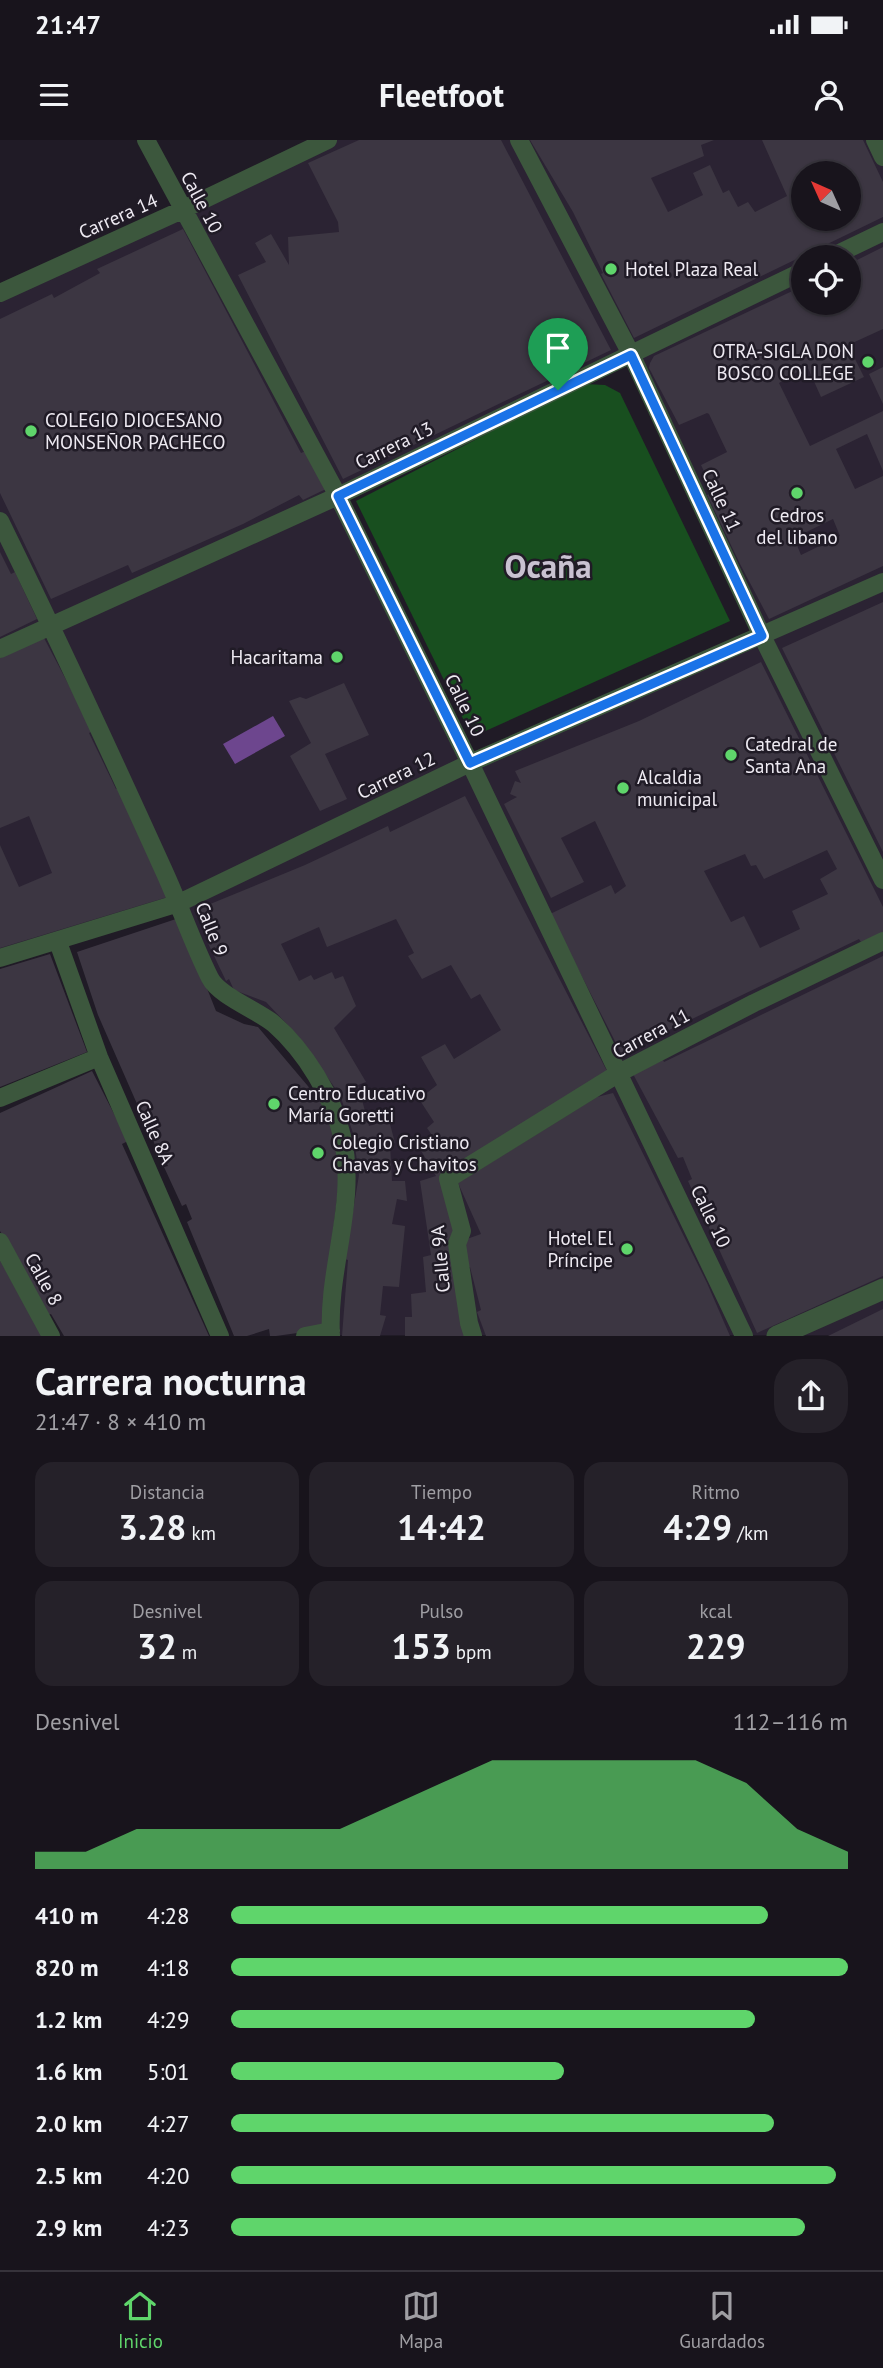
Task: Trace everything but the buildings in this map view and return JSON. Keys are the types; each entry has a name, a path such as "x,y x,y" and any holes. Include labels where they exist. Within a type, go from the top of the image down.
{"street":[{"name":"Calle 10","path":"146,140 338,496 470,763 744,1335"},
{"name":"Carrera 14","path":"0,293 328,140"},
{"name":"Calle 11","path":"519,140 631,355 762,636 883,880"},
{"path":"875,140 883,158"},
{"path":"856,245 883,232"},
{"name":"Carrera 13","path":"0,649 338,496 791,277"},
{"name":"Calle 9","path":"0,521 51,624 179,903 212,982 274,1024 298,1051 329,1096 342,1136 349,1181 336,1259 331,1333"},
{"name":"Carrera 12","path":"0,958 179,903 470,763 883,582"},
{"name":"Carrera 11","path":"448,1179 619,1073 754,1003 883,941"},
{"name":"Calle 8A","path":"58,942 99,1057 220,1335"},
{"path":"0,1098 99,1057"},
{"name":"Calle 9A","path":"448,1179 461,1231 457,1244 473,1335"},
{"name":"Calle 8","path":"0,1242 51,1335"},
{"path":"777,1335 883,1289"},
{"path":"304,1335 331,1333"}],"shaded area":[{"path":"334,140 883,140 883,1335 335,1335 346,1138 336,1106 263,1023 224,1002 185,904 0,962 0,298","holes":["625,353 753,633 480,765 348,499"]},
{"path":"273,716 285,736 235,764 223,744"}],"green space":[{"path":"584,384 605,385 620,393 730,621 472,737 356,501"}],"place":[{"name":"Hotel Plaza Real","path":"611,269"},
{"name":"OTRA-SIGLA DON BOSCO COLLEGE","path":"868,362"},
{"name":"COLEGIO DIOCESANO MONSEÑOR PACHECO","path":"31,431"},
{"name":"Cedros del libano","path":"797,493"},
{"name":"Hacaritama","path":"337,657"},
{"name":"Catedral de Santa Ana","path":"731,755"},
{"name":"Alcaldia municipal","path":"623,788"},
{"name":"Centro Educativo María Goretti","path":"274,1104"},
{"name":"Colegio Cristiano Chavas y Chavitos","path":"318,1153"},
{"name":"Hotel El Príncipe","path":"627,1249"}],"district":[{"name":"Ocaña","path":"548,565"}],"route":[{"path":"631,355 762,636 470,763 338,496 558,390 631,355"}]}
